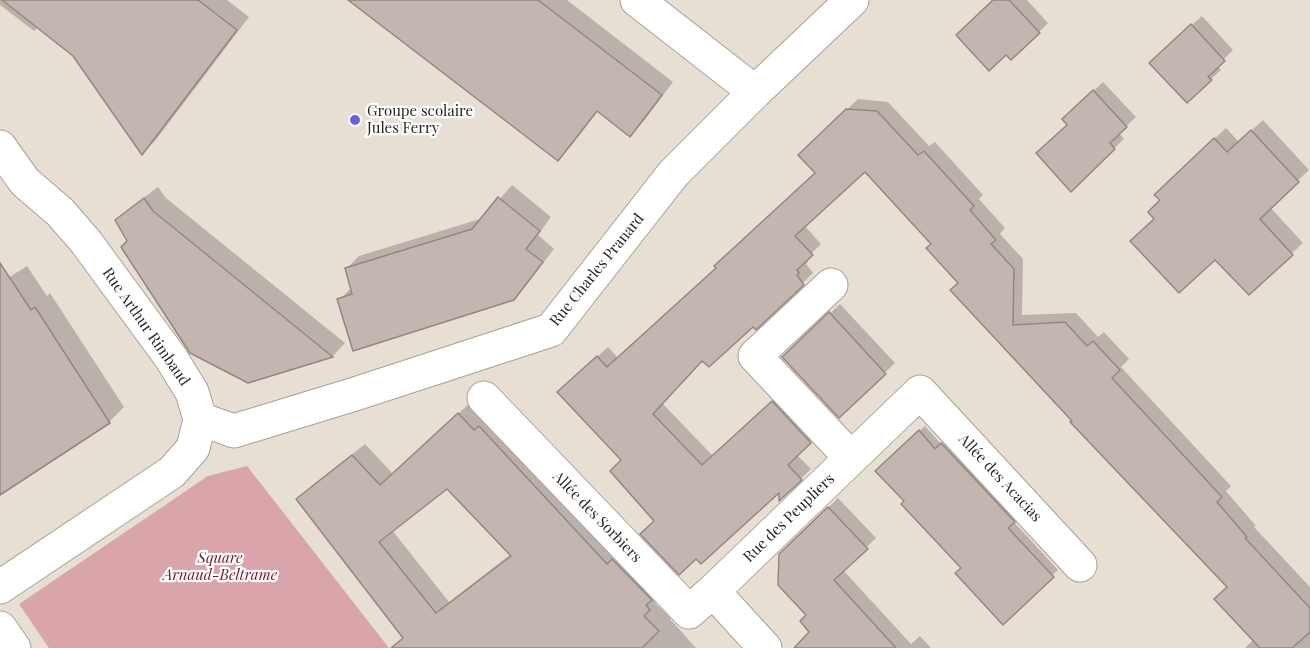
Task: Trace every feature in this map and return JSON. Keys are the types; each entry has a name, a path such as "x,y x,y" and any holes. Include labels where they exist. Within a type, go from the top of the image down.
{"street":[{"path":"637,0 755,92"},
{"name":"Rue Charles Pranard","path":"200,419 234,431 366,391 551,330 673,174 852,0"},
{"name":"Rue Arthur Rimbaud","path":"0,147 25,182 60,212 86,242 171,358 192,392 200,419"},
{"path":"831,285 755,356 851,458"},
{"name":"Rue des Peupliers","path":"712,591 920,392"},
{"name":"Allée des Acacias","path":"920,392 1080,565"},
{"name":"Allée des Sorbiers","path":"484,398 689,612 712,591"},
{"path":"0,587 172,472 193,448 200,419"},
{"path":"712,591 765,648"},
{"path":"0,628 14,648"}],"green space":[{"name":"Square Arnaud-Beltrame","path":"247,466 389,648 49,648 19,604 208,476"}],"building":[{"path":"2,0 198,0 237,30 142,155 73,56"},
{"path":"348,0 538,0 662,95 630,137 597,111 558,161"},
{"path":"993,0 1009,0 1040,33 1011,60 1006,55 989,71 956,35"},
{"path":"1191,24 1225,61 1208,77 1212,80 1187,103 1149,63"},
{"path":"1093,90 1127,127 1110,143 1115,149 1071,192 1036,153 1067,125 1062,119"},
{"path":"846,109 877,111 918,155 924,151 974,206 970,210 996,240 991,244 1014,269 1013,325 1065,322 1087,346 1093,341 1120,370 1112,378 1222,497 1217,502 1247,537 1245,538 1310,608 1310,632 1292,648 1260,648 1214,599 1227,587 1070,422 1072,421 950,290 958,283 926,248 931,244 865,172 795,236 813,255 797,270 799,273 797,275 804,285 756,330 753,327 709,367 702,361 653,414 702,465 772,401 811,443 788,465 802,480 779,501 779,493 701,564 696,559 679,575 640,534 654,521 610,471 621,460 557,392 597,356 607,367 716,268 714,266 815,173 798,155"},
{"path":"1251,130 1299,182 1260,219 1293,255 1249,295 1215,260 1179,293 1130,241 1154,219 1148,212 1160,200 1154,195 1214,138 1227,152"},
{"path":"498,197 540,231 526,249 543,262 514,300 353,351 337,299 352,294 345,268 472,229"},
{"path":"144,198 153,211 333,357 248,383 190,353 121,247 127,241 115,220"},
{"path":"0,263 31,310 35,307 110,423 0,495"},
{"path":"829,312 886,374 839,418 782,357"},
{"path":"458,413 474,430 479,426 607,564 612,559 652,600 646,605 650,610 644,616 659,631 642,648 391,648 403,638 296,499 352,455 380,485","holes":["447,489 511,556 436,613 379,542"]},
{"path":"919,430 935,449 941,443 1015,522 1008,528 1054,577 1003,625 955,573 961,568 901,504 904,501 875,471"},
{"path":"828,507 868,549 834,580 896,648 794,648 809,632 800,621 806,615 778,585 779,554"}],"place":[{"name":"Groupe scolaire Jules Ferry","path":"355,120"}]}
